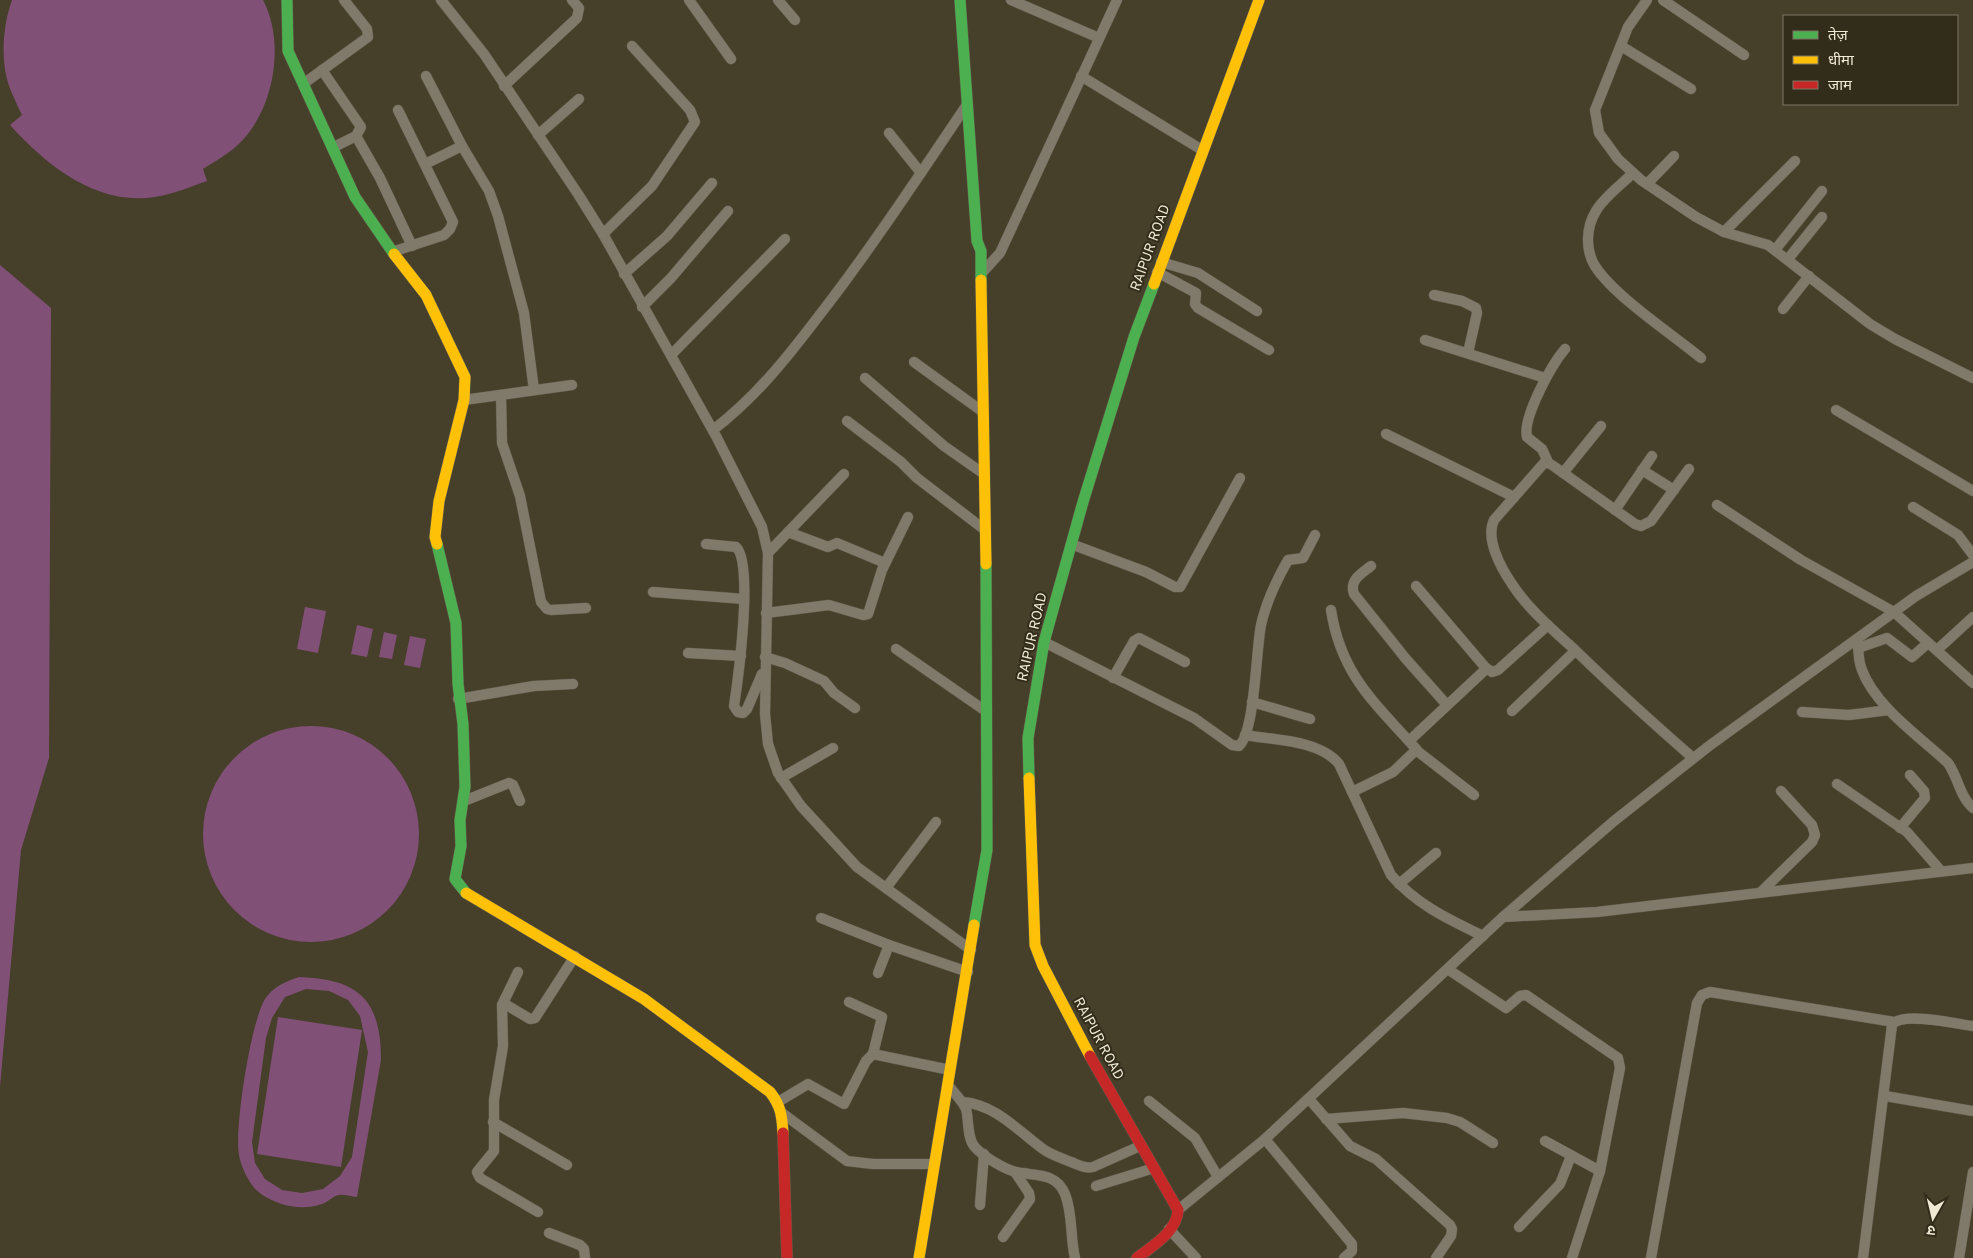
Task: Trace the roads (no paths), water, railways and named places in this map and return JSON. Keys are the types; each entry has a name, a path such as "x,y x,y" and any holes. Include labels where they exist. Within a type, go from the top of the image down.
{"street":[{"path":"287,0 287,46 332,148 358,203 392,252 426,295 462,368 466,386 439,501 435,537 455,614 458,699 464,738 464,801 460,826 461,846 455,874 458,887 644,999 770,1092 780,1108 847,1161 868,1164 934,1164"},
{"path":"303,84 368,37 367,29 344,0"},
{"path":"441,0 484,54 603,234 642,307 713,430 762,527 768,553 765,714 768,744 782,778 801,806 841,852 857,867 971,950"},
{"path":"689,0 731,59"},
{"path":"778,0 795,20"},
{"path":"960,0 977,241 981,251"},
{"path":"919,1258 987,850 981,274 981,251 984,232 967,0"},
{"path":"1011,0 1099,38"},
{"path":"981,274 1000,253 1117,0"},
{"name":"RAIPUR ROAD","path":"1178,1210 1078,1034 1043,966 1035,945 1028,738 1044,642 1071,544 1134,336 1259,0"},
{"path":"1647,0 1633,18 1598,100 1595,119 1603,142 1633,173 1696,217 1724,232 1760,242 1775,250 1870,324 1894,339 1973,378"},
{"path":"1663,0 1744,55"},
{"path":"504,86 576,18 580,11 577,1"},
{"path":"603,234 652,186 695,122 690,110 632,46"},
{"path":"1621,46 1691,89"},
{"path":"322,70 360,124 361,130 356,136 332,148"},
{"path":"426,76 462,146 489,191 505,241 524,313 534,390"},
{"path":"1081,76 1202,150"},
{"path":"538,135 579,99"},
{"path":"713,430 743,406 788,357 843,286 966,106"},
{"path":"392,252 444,235 453,222 398,110"},
{"path":"889,133 921,173"},
{"path":"356,136 380,178 412,246"},
{"path":"425,164 462,146"},
{"path":"1647,184 1674,156"},
{"path":"1724,232 1795,161"},
{"path":"1633,173 1596,211 1589,231 1590,253 1594,265 1619,293 1701,358"},
{"path":"624,274 667,236 712,183"},
{"path":"1775,250 1822,191"},
{"path":"642,307 670,278 728,210"},
{"path":"1788,259 1822,217"},
{"path":"671,355 785,239"},
{"path":"1159,267 1198,273 1257,311"},
{"path":"1159,267 1196,293 1195,304 1198,308 1269,350"},
{"path":"1783,309 1809,276"},
{"path":"1434,295 1462,301 1476,308 1477,313 1468,353"},
{"path":"1425,340 1545,378"},
{"path":"1565,349 1545,378 1526,433 1530,440 1542,449 1548,462 1635,524 1645,526 1689,469"},
{"path":"914,362 983,412"},
{"path":"865,378 944,446 984,474"},
{"path":"464,400 572,385"},
{"path":"501,395 502,443 522,505 541,602 547,609 551,610 586,608"},
{"path":"1836,410 1973,491"},
{"path":"847,421 985,530"},
{"path":"1563,473 1601,426"},
{"path":"1386,434 1514,497"},
{"path":"1615,510 1652,456"},
{"path":"1548,462 1541,464 1493,523 1491,532 1493,544 1512,585 1548,625 1575,651 1693,758"},
{"path":"1642,470 1674,490"},
{"path":"768,553 844,474"},
{"path":"1071,544 1146,572 1175,587 1180,587 1240,478"},
{"path":"1717,505 1801,560 1894,612 1971,679"},
{"path":"1913,507 1958,535 1973,555"},
{"path":"766,613 830,605 866,615 871,609 885,563 908,518"},
{"path":"788,532 828,546 837,543 885,563"},
{"path":"1044,642 1194,718 1232,746 1240,745 1245,735 1252,702 1260,632 1268,599 1288,560 1303,558 1314,534"},
{"path":"706,544 738,549 742,556 744,600 734,706 738,712 743,712 747,708 765,668"},
{"path":"1137,1258 1169,1230 1178,1219 1178,1210 1265,1139 1449,970 1503,917 1614,821 1693,758 1858,644 1894,612 1916,596 1973,562"},
{"path":"1371,566 1354,580 1352,586 1354,594 1406,659 1447,705"},
{"path":"1416,586 1486,669 1492,672 1498,670 1548,625"},
{"path":"653,592 744,600"},
{"path":"1331,610 1339,649 1353,675 1370,699 1417,750 1474,795"},
{"path":"1937,650 1973,617"},
{"path":"1113,678 1131,646 1139,638 1185,662"},
{"path":"1858,644 1887,638 1912,657 1928,643"},
{"path":"1858,644 1862,670 1889,710 1948,763 1954,770 1967,802 1973,808"},
{"path":"896,649 987,712"},
{"path":"1512,711 1575,651"},
{"path":"688,653 740,656"},
{"path":"765,657 793,666 824,681 836,695 855,708"},
{"path":"1409,741 1486,669"},
{"path":"458,699 534,686 573,684"},
{"path":"1252,702 1310,719"},
{"path":"1802,712 1848,715 1889,710"},
{"path":"1245,735 1324,751 1339,764 1376,846 1398,884 1425,907 1483,936"},
{"path":"782,778 833,748"},
{"path":"1352,792 1393,772 1413,751 1417,750"},
{"path":"1900,828 1925,798 1924,792 1910,775"},
{"path":"464,801 511,783 520,801"},
{"path":"1837,784 1913,838 1941,871"},
{"path":"1761,892 1812,842 1815,835 1814,828 1781,791"},
{"path":"886,888 936,822"},
{"path":"1398,884 1436,852"},
{"path":"1503,917 1596,912 1973,868"},
{"path":"821,918 889,945 968,972"},
{"path":"878,972 889,945"},
{"path":"503,1003 530,1019 535,1018 575,956"},
{"path":"1449,970 1506,1008 1520,996 1526,995 1618,1058 1620,1068 1600,1171 1572,1258"},
{"path":"518,972 501,1008 503,1046 494,1100 494,1151 478,1170 479,1176 538,1212"},
{"path":"1651,1258 1697,1003 1702,995 1710,992 1894,1022 1909,1018 1973,1026"},
{"path":"780,1108 808,1084 844,1104 866,1061 873,1054 882,1018 850,1002"},
{"path":"1863,1258 1894,1022"},
{"path":"873,1054 950,1070"},
{"path":"948,1085 963,1102 968,1116 972,1143 984,1154 1015,1172 1046,1175 1060,1186 1067,1201 1075,1258"},
{"path":"1885,1096 1973,1111"},
{"path":"1309,1099 1350,1146 1376,1159 1450,1225 1452,1229 1451,1236 1436,1258"},
{"path":"1149,1101 1195,1138 1218,1177"},
{"path":"963,1102 981,1106 997,1114 1019,1128 1049,1152 1086,1168 1093,1167 1140,1146"},
{"path":"780,1108 787,1258"},
{"path":"1326,1119 1403,1113 1447,1118 1460,1122 1493,1143"},
{"path":"493,1122 567,1165"},
{"path":"1265,1139 1352,1244 1352,1251 1344,1258"},
{"path":"1545,1141 1600,1171"},
{"path":"980,1205 984,1154"},
{"path":"1519,1227 1560,1184 1571,1156"},
{"path":"1096,1186 1154,1168"},
{"path":"1003,1237 1030,1199 1029,1193 1015,1172"},
{"path":"1960,1258 1973,1172"},
{"path":"1169,1230 1196,1258"},
{"path":"549,1233 580,1246 585,1258"}]}
